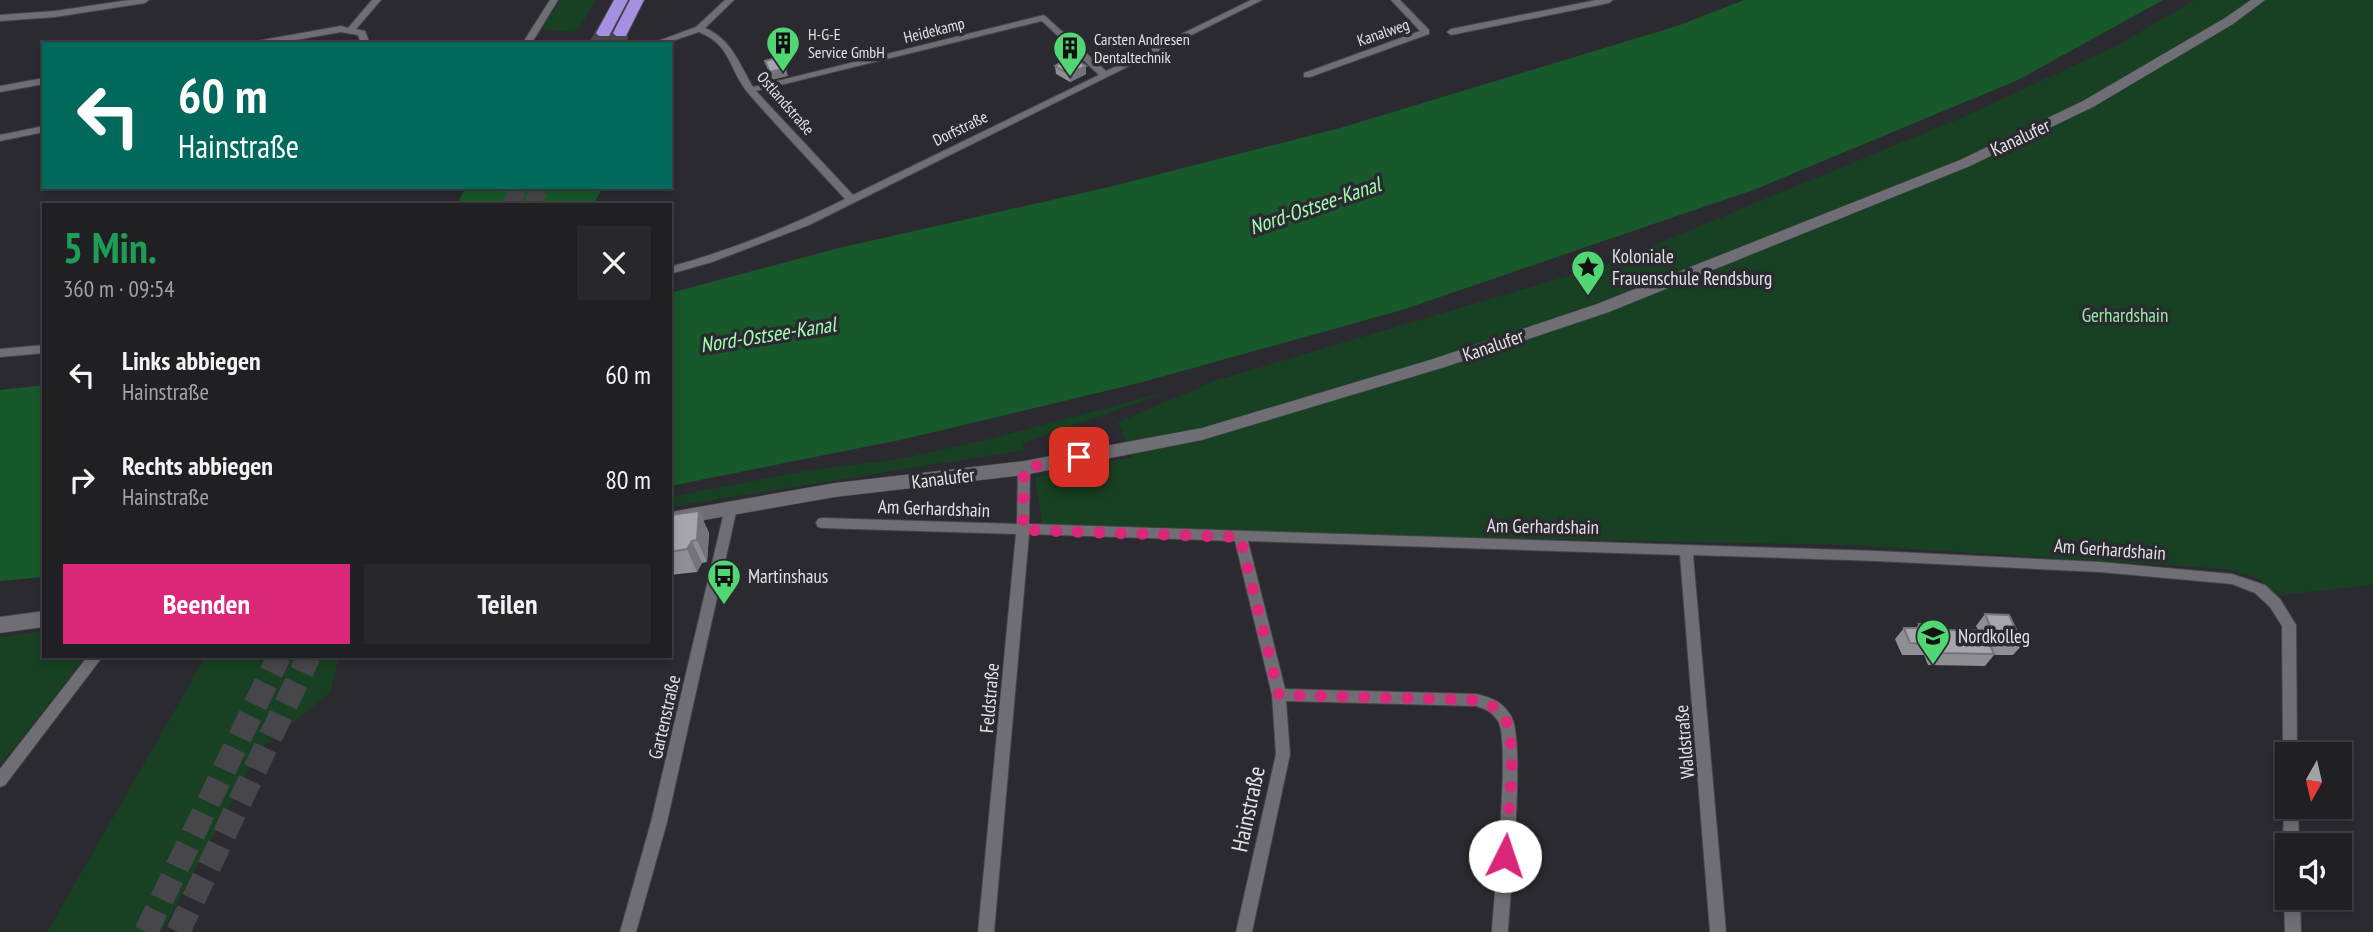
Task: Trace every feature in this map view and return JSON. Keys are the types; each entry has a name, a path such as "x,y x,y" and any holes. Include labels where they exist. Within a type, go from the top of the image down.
{"highway":[{"path":"604,33 621,0"},
{"path":"621,33 637,0"}],"street":[{"path":"0,18 55,14 145,0"},
{"path":"351,29 377,0"},
{"path":"527,42 554,0"},
{"path":"660,42 699,29 730,0"},
{"name":"Dorfstraße","path":"672,270 790,229 1258,0"},
{"name":"Kanalweg","path":"1307,75 1426,32 1395,0"},
{"path":"1451,32 1609,0"},
{"name":"Kanalufer","path":"672,519 835,490 1024,468 1202,434 1439,363 1603,308 1879,199 2040,128 2088,104 2229,21 2259,0"},
{"name":"Heidekamp","path":"750,90 1044,18 1104,74"},
{"path":"270,42 351,29 362,33 365,42"},
{"name":"Ostlandstraße","path":"699,29 716,36 728,50 750,90 851,199"},
{"path":"0,89 42,81"},
{"path":"0,138 42,129"},
{"path":"0,353 42,349"},
{"name":"Feldstraße","path":"986,932 1023,530 1024,468"},
{"name":"Gartenstraße","path":"628,932 659,822 731,508"},
{"name":"Am Gerhardshain","path":"822,523 1686,549 2100,567 2232,579 2260,589 2275,603 2289,625 2290,742"},
{"name":"Hainstraße","path":"1240,537 1279,695 1283,754 1244,932"},
{"name":"Waldstraße","path":"1686,549 1718,932"},
{"path":"0,625 42,619"},
{"path":"0,780 94,658"},
{"path":"1279,695 1476,700 1492,704 1506,720 1511,756 1500,932"},
{"path":"2292,910 2293,932"}],"green space":[{"path":"561,0 596,0 578,30 573,32 540,29"},
{"name":"Gerhardshain","path":"2194,0 2373,0 2373,585 2280,595 2257,578 2226,569 1847,545 1043,529 1035,477 1132,457 1118,422 1217,380 1608,264 1968,115 2120,44"},
{"path":"1174,390 1023,443 1024,450 672,507 672,497 810,470 894,460 986,440"},
{"path":"42,631 42,658 84,658 0,766 0,637"},
{"path":"205,658 339,658 330,693 260,749 162,932 47,932"}],"water":[{"name":"Nord-Ostsee-Kanal","path":"1744,0 2163,0 2018,80 1756,189 1402,310 1139,383 905,439 672,486 672,292 839,248 1109,187 1340,128 1677,26"},
{"path":"465,189 602,189 594,203 458,203"},
{"path":"42,385 42,577 0,581 0,390"}],"building":[{"path":"781,57 786,68 770,72 765,61"},
{"path":"1071,57 1086,66 1069,74 1055,66"},
{"path":"699,511 697,540 692,541 687,549 672,552 672,515"},
{"path":"1985,614 2009,615 2023,644 1989,643 1994,654 1937,653 1933,644 1910,643 1904,628 1921,628 1919,624 1941,624 1944,630 1992,631"}],"tunnel":[{"path":"599,42 604,33"},
{"path":"616,42 621,33"},
{"path":"512,203 519,189"},
{"path":"533,203 540,189"},
{"path":"146,932 278,658"},
{"path":"178,932 308,658"}],"place":[{"name":"H-G-E Service GmbH","path":"783,73"},
{"name":"Carsten Andresen Dentaltechnik","path":"1070,78"},
{"name":"Koloniale Frauenschule Rendsburg","path":"1588,297"},
{"name":"Martinshaus","path":"724,606"},
{"name":"Nordkolleg","path":"1933,666"}],"route":[{"path":"1079,457 1024,468 1023,530 1240,537 1279,695 1476,700 1492,704 1506,720 1511,756 1505,856"}]}
